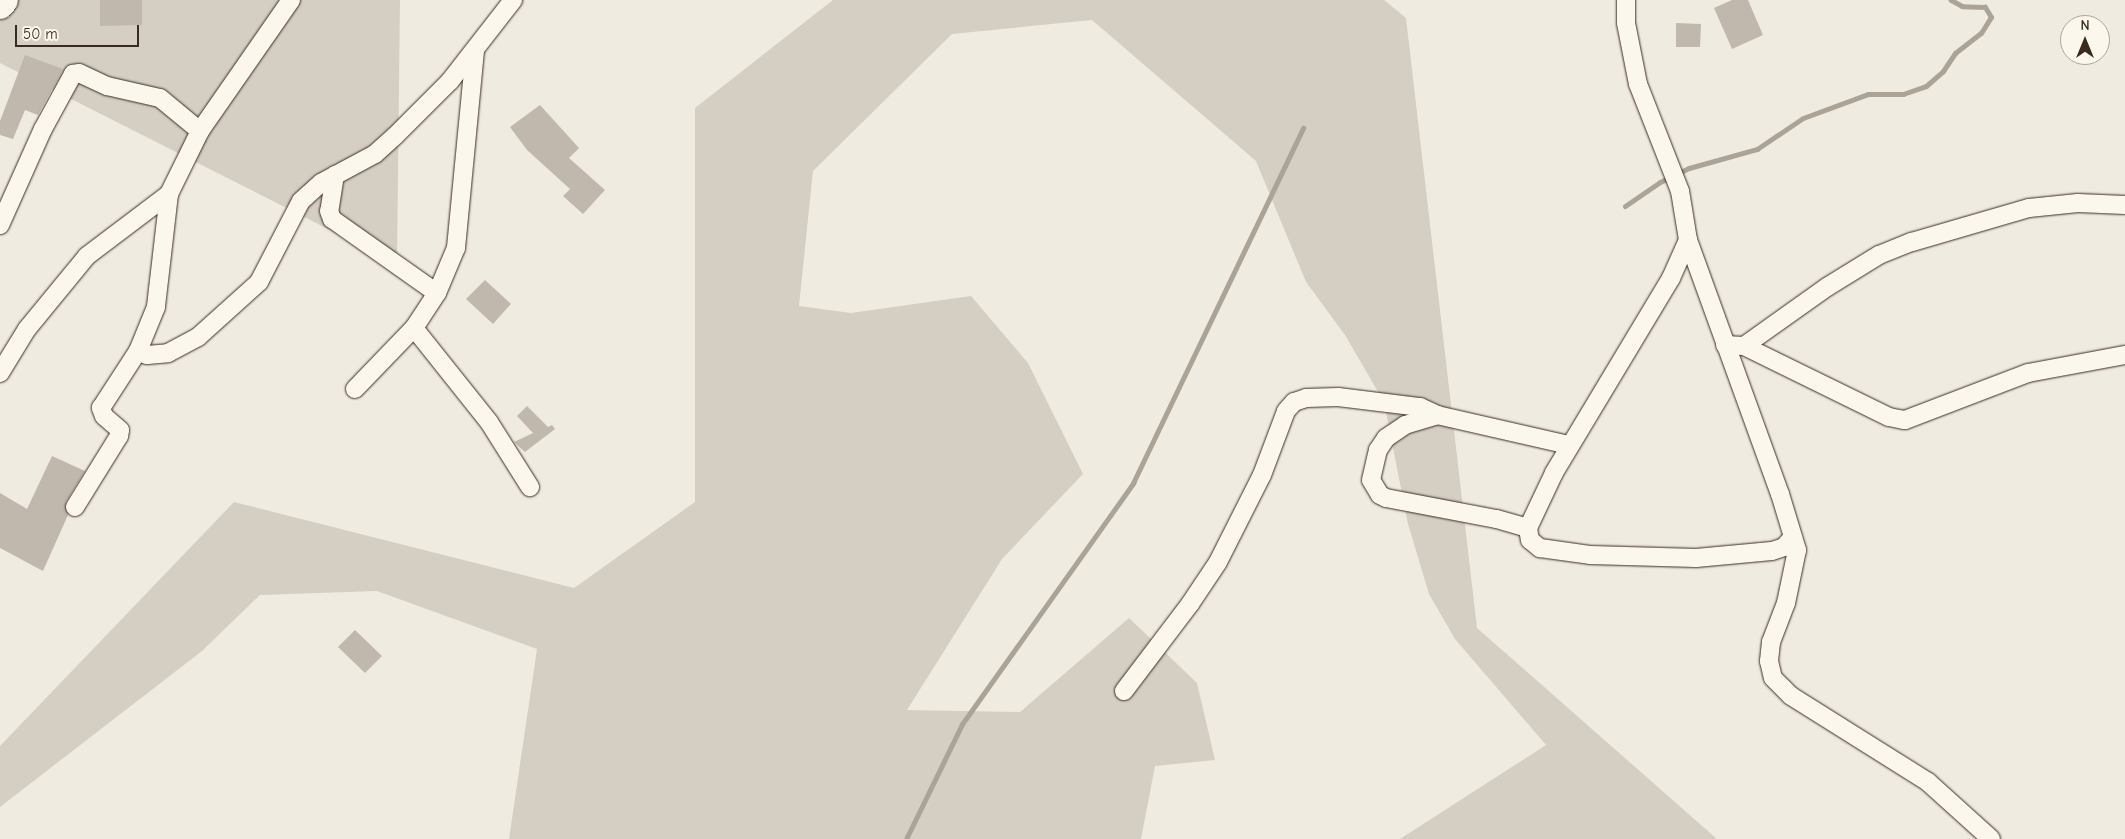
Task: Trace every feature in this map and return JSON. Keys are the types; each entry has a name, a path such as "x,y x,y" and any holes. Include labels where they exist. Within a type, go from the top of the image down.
{"highway":[{"path":"0,5 4,0"}],"street":[{"path":"75,507 119,436 120,430 104,416 101,408 138,350 156,307 169,194 200,131 291,0"},
{"path":"138,350 154,356 168,353 198,337 232,308 259,282 301,201 335,175 375,154 395,136 450,81 513,0"},
{"path":"1626,0 1626,22 1638,84 1680,191 1688,240 1793,537 1796,566 1771,642 1769,660 1773,678 1791,696 1928,782 1991,839"},
{"path":"354,389 414,328 437,293 456,248 462,208 474,50"},
{"path":"0,225 43,129 73,74 79,73 107,86 160,98 200,131"},
{"path":"335,175 329,211 332,219 437,293"},
{"path":"0,373 27,329 87,256 169,194"},
{"path":"1744,346 1827,287 1879,255 1912,242 2029,208 2078,203 2125,205"},
{"path":"1688,240 1652,310 1569,445 1528,528 1530,540 1540,548 1590,555 1696,558 1772,551 1784,546 1793,537"},
{"path":"414,328 489,422 530,488"},
{"path":"1725,344 1744,346 1889,417 1905,420 2028,373 2125,355"},
{"path":"1124,691 1190,604 1218,562 1262,475 1286,411 1294,402 1306,398 1338,397 1420,407 1437,414 1569,445"},
{"path":"1437,414 1405,426 1386,438 1378,450 1371,480 1380,495 1528,528"}],"shaded area":[{"path":"0,0 400,0 397,264 0,63"},
{"path":"833,0 1384,0 1406,18 1477,628 1717,839 1400,839 1546,745 1455,639 1429,594 1408,524 1384,402 1345,335 1306,282 1256,161 1092,20 952,34 813,171 799,306 851,313 971,296 1028,363 1083,474 1002,559 907,710 1020,712 1129,618 1197,683 1215,760 1155,766 1141,839 509,839 537,649 377,591 260,595 202,651 0,807 0,746 234,502 574,588 695,502 695,108"}],"building":[{"path":"100,0 142,0 142,25 100,26"},
{"path":"1732,0 1748,0 1763,35 1732,49 1714,8"},
{"path":"1676,23 1701,24 1700,47 1676,47"},
{"path":"25,55 63,69 38,115 25,110 13,139 0,135 0,121"},
{"path":"540,105 579,148 569,158 605,190 583,214 563,196 570,189 527,150 510,127"},
{"path":"485,280 511,304 493,324 466,299"},
{"path":"527,406 548,427 552,425 555,429 525,452 514,442 533,433 517,416"},
{"path":"52,456 85,471 66,502 68,515 43,571 0,548 0,493 27,509"},
{"path":"355,630 382,656 365,673 338,647"}],"waterway":[{"path":"1625,206 1660,182 1689,168 1757,149 1803,118 1868,94 1903,94 1926,86 1943,71 1955,53 1981,33 1991,17 1985,7 1962,6 1951,0"},
{"path":"906,839 962,724 1133,483 1303,128"}]}
